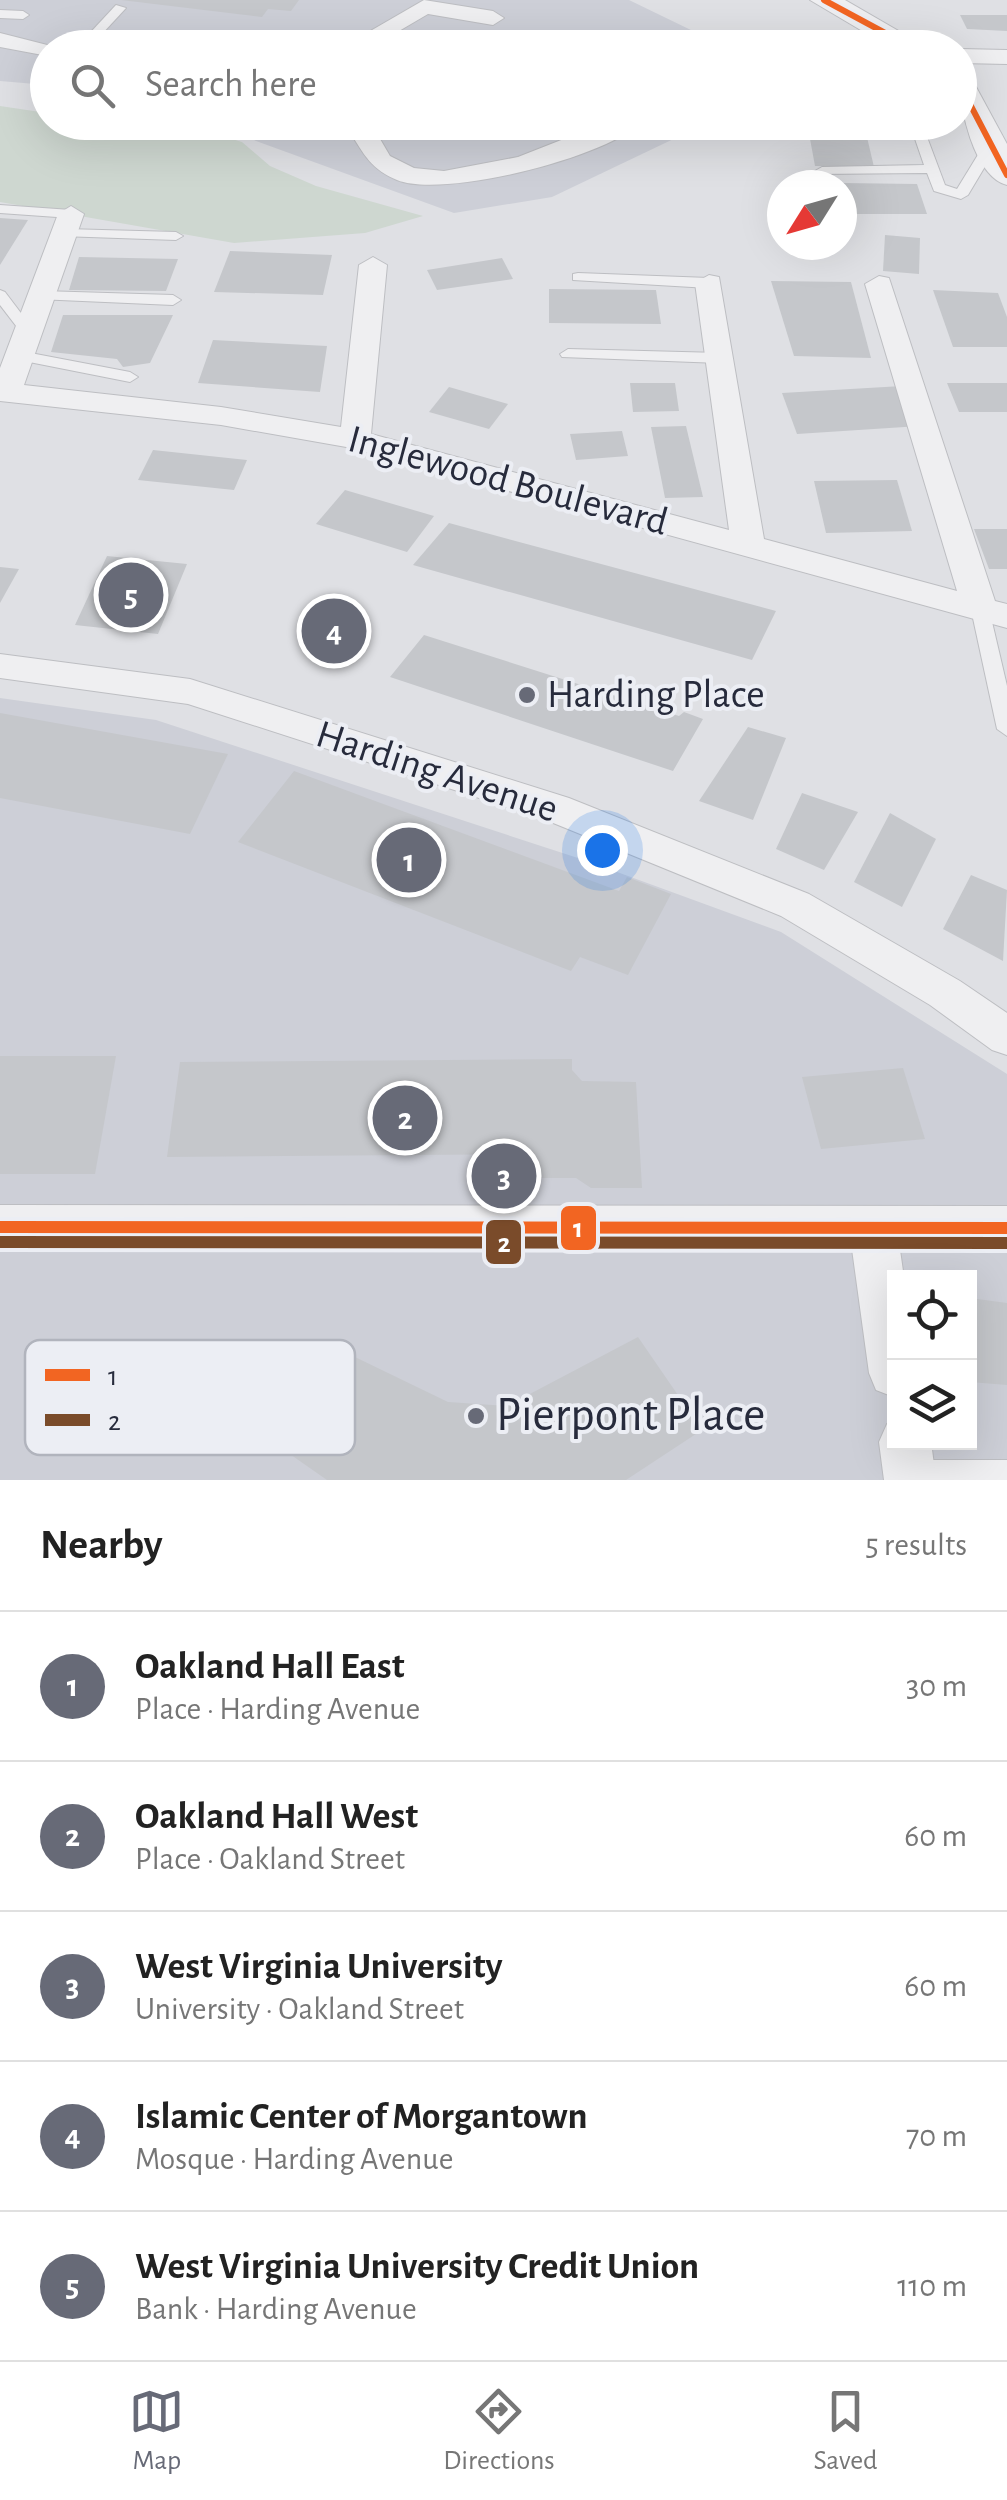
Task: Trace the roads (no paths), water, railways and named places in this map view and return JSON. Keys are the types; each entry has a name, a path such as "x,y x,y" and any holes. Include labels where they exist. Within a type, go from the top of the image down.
{"street":[{"path":"384,30 424,7 499,25 490,9 470,0"},
{"path":"824,0 880,30"},
{"path":"0,40 30,46"},
{"path":"977,56 1007,56"},
{"path":"977,116 1007,175"},
{"path":"365,140 368,150 388,166 418,177 451,180 518,166 584,140"},
{"path":"3,392 68,224"},
{"path":"355,439 372,265"},
{"path":"710,282 748,544"},
{"path":"878,284 993,612"},
{"name":"Inglewood Boulevard","path":"3,392 221,416 355,439 993,612"},
{"name":"Harding Avenue","path":"0,666 190,692 555,808 795,905 945,993 1007,1037"},
{"path":"873,1228 892,1360"},
{"path":"2,1233 1007,1228"}],"lane":[{"path":"99,30 120,8"},
{"path":"0,14 24,15"},
{"path":"922,140 939,188 961,195 992,144"},
{"path":"857,171 933,169"},
{"path":"0,209 68,224 176,236"},
{"path":"578,277 710,282"},
{"path":"0,295 24,344 130,376"},
{"path":"42,296 173,300"},
{"path":"568,354 720,358"},
{"path":"993,612 1007,729"},
{"path":"908,1465 1007,1474"}],"place":[{"name":"West Virginia University Credit Union","path":"131,595"},
{"name":"Islamic Center of Morgantown","path":"334,631"},
{"name":"Harding Place","path":"527,695"},
{"name":"Oakland Hall East","path":"409,860"},
{"name":"Oakland Hall West","path":"405,1118"},
{"name":"West Virginia University","path":"504,1176"},
{"name":"Pierpont Place","path":"476,1416"}]}
